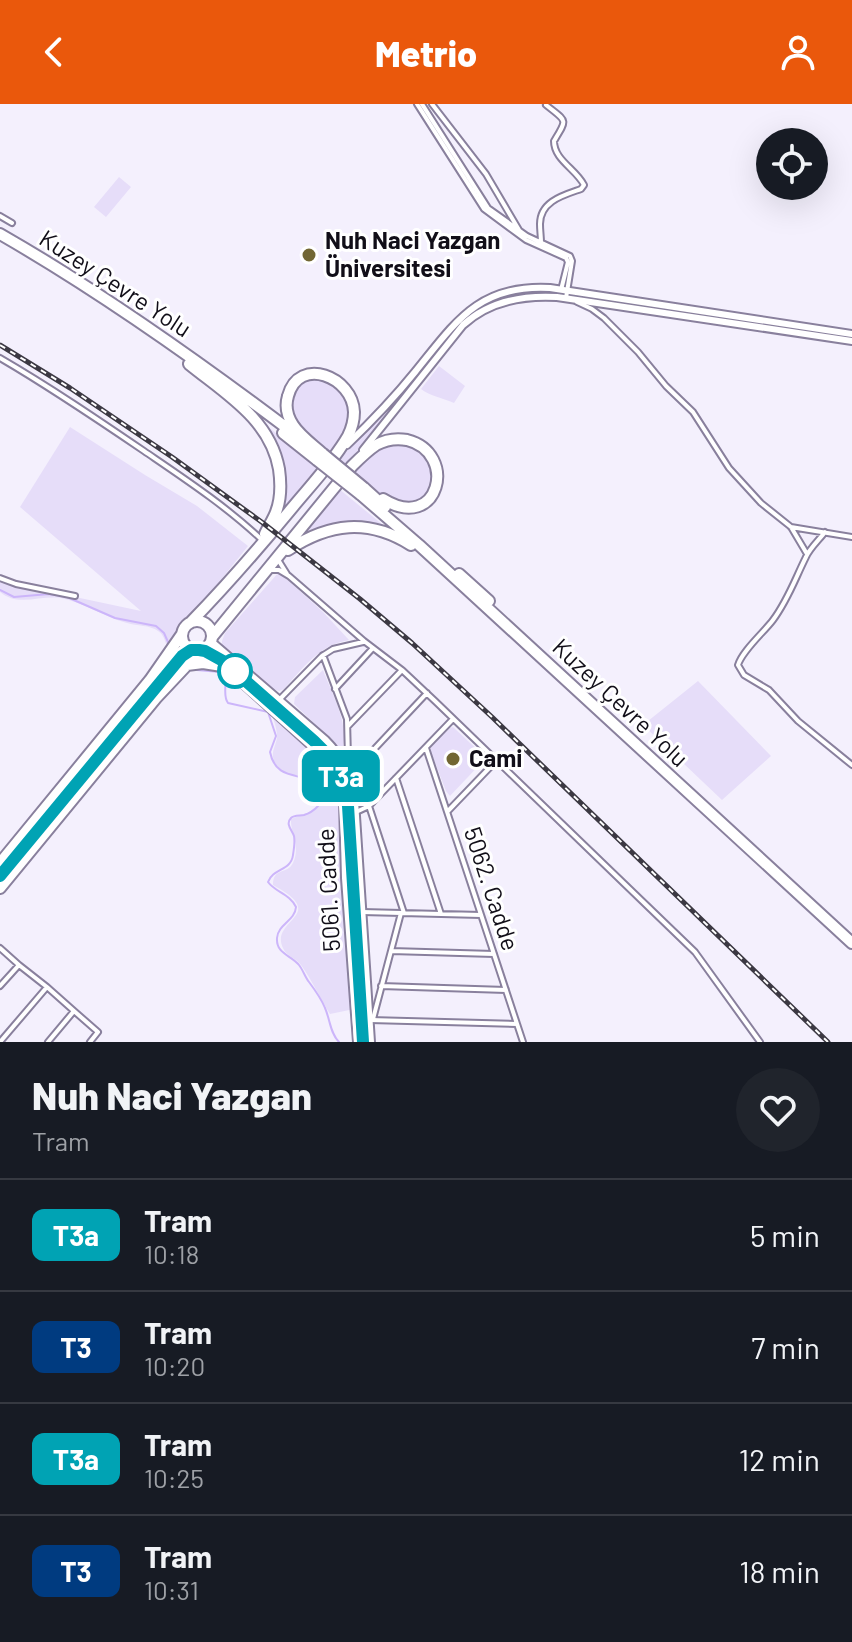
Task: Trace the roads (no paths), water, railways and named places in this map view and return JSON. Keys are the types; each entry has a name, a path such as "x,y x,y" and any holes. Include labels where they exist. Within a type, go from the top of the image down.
{"highway":[{"name":"Kuzey Çevre Yolu","path":"0,234 137,320 242,394 320,457"},
{"name":"Kuzey Çevre Yolu","path":"0,242 94,299 320,457"},
{"path":"189,364 251,414 272,447 280,476 280,494 276,512 260,544"},
{"path":"0,863 150,680 186,626 225,587 260,544 306,492 336,455 353,425 352,399 334,380 318,374 302,377 290,389 286,405 293,425 320,457 362,491 401,508 424,504 434,494 438,480 433,461 424,449 411,441 390,440 377,444 352,466 322,504 277,558 243,601 156,698 0,888"},
{"path":"306,492 314,489 320,492 322,504"},
{"name":"Kuzey Çevre Yolu","path":"362,491 852,943"},
{"name":"Kuzey Çevre Yolu","path":"362,491 472,584 852,936"},
{"path":"277,558 326,530 371,528 409,544 467,590"},
{"path":"225,587 229,600 243,601"},
{"path":"190,623 199,621 207,625 211,632 206,645"},
{"path":"182,634 187,647 206,645"},
{"path":"187,665 203,663 222,666"}],"street":[{"path":"420,104 485,205 520,232 571,257 564,293"},
{"path":"420,104 487,212 526,240 566,258 564,293"},
{"path":"432,104 486,174 520,232"},
{"path":"541,243 540,220 545,208 556,198 584,185 583,180 554,150 554,141 564,122 546,105"},
{"path":"0,216 12,223"},
{"path":"336,455 369,424 469,310 515,291 541,288 852,341"},
{"path":"564,293 596,311 638,352 666,386 697,416 733,473 774,516 791,527 852,537"},
{"path":"352,466 460,329 489,307 512,299 564,293 852,334"},
{"path":"0,358 162,463 237,518 260,544"},
{"path":"791,527 807,554"},
{"path":"825,532 807,554 786,600 741,657 739,667 744,675 769,690 798,721 852,765"},
{"path":"277,558 289,576 427,693 695,952 760,1042"},
{"path":"266,572 274,569 289,576"},
{"path":"0,578 75,596"},
{"path":"279,700 323,655 333,649 364,641"},
{"name":"5061. Cadde","path":"206,645 222,666 319,753 333,771 340,787 357,1042"},
{"name":"5061. Cadde","path":"206,645 279,700 330,744 349,776 356,812 371,1042"},
{"path":"335,689 373,648"},
{"path":"323,655 348,726 348,758 355,769"},
{"path":"348,726 402,670"},
{"path":"349,776 427,693"},
{"path":"356,812 369,806 453,719"},
{"name":"5062. Cadde","path":"426,748 523,1042"},
{"path":"447,812 496,761"},
{"path":"396,778 441,914"},
{"path":"369,806 402,913 371,1020 517,1024"},
{"path":"362,912 481,915"},
{"path":"0,948 98,1032 90,1042"},
{"path":"391,951 494,954"},
{"path":"0,986 19,965"},
{"path":"381,986 506,990"},
{"path":"0,1042 47,987"},
{"path":"48,1042 74,1011"}],"waterway":[{"path":"0,590 14,597 49,594 67,597 115,618 156,626 168,642"},
{"path":"197,670 224,675 228,703 268,712 276,736 270,752 274,763 280,770 319,785 325,793 315,809 289,820 294,838 292,860 268,882 296,907 293,916 278,933 279,948 296,962 322,1001 339,1042"}],"tram line":[{"path":"0,873 182,652 193,649 209,651 224,660 324,748 345,782 351,805 365,1042"},
{"name":"T3a","path":"0,876 185,652 205,651 223,661 314,741 341,774 348,806 363,1042"}],"railway":[{"path":"0,345 172,457 360,599 492,717 828,1042"}],"place":[{"name":"Nuh Naci Yazgan Üniversitesi","path":"309,255"},
{"name":"Cami","path":"453,759"}]}
